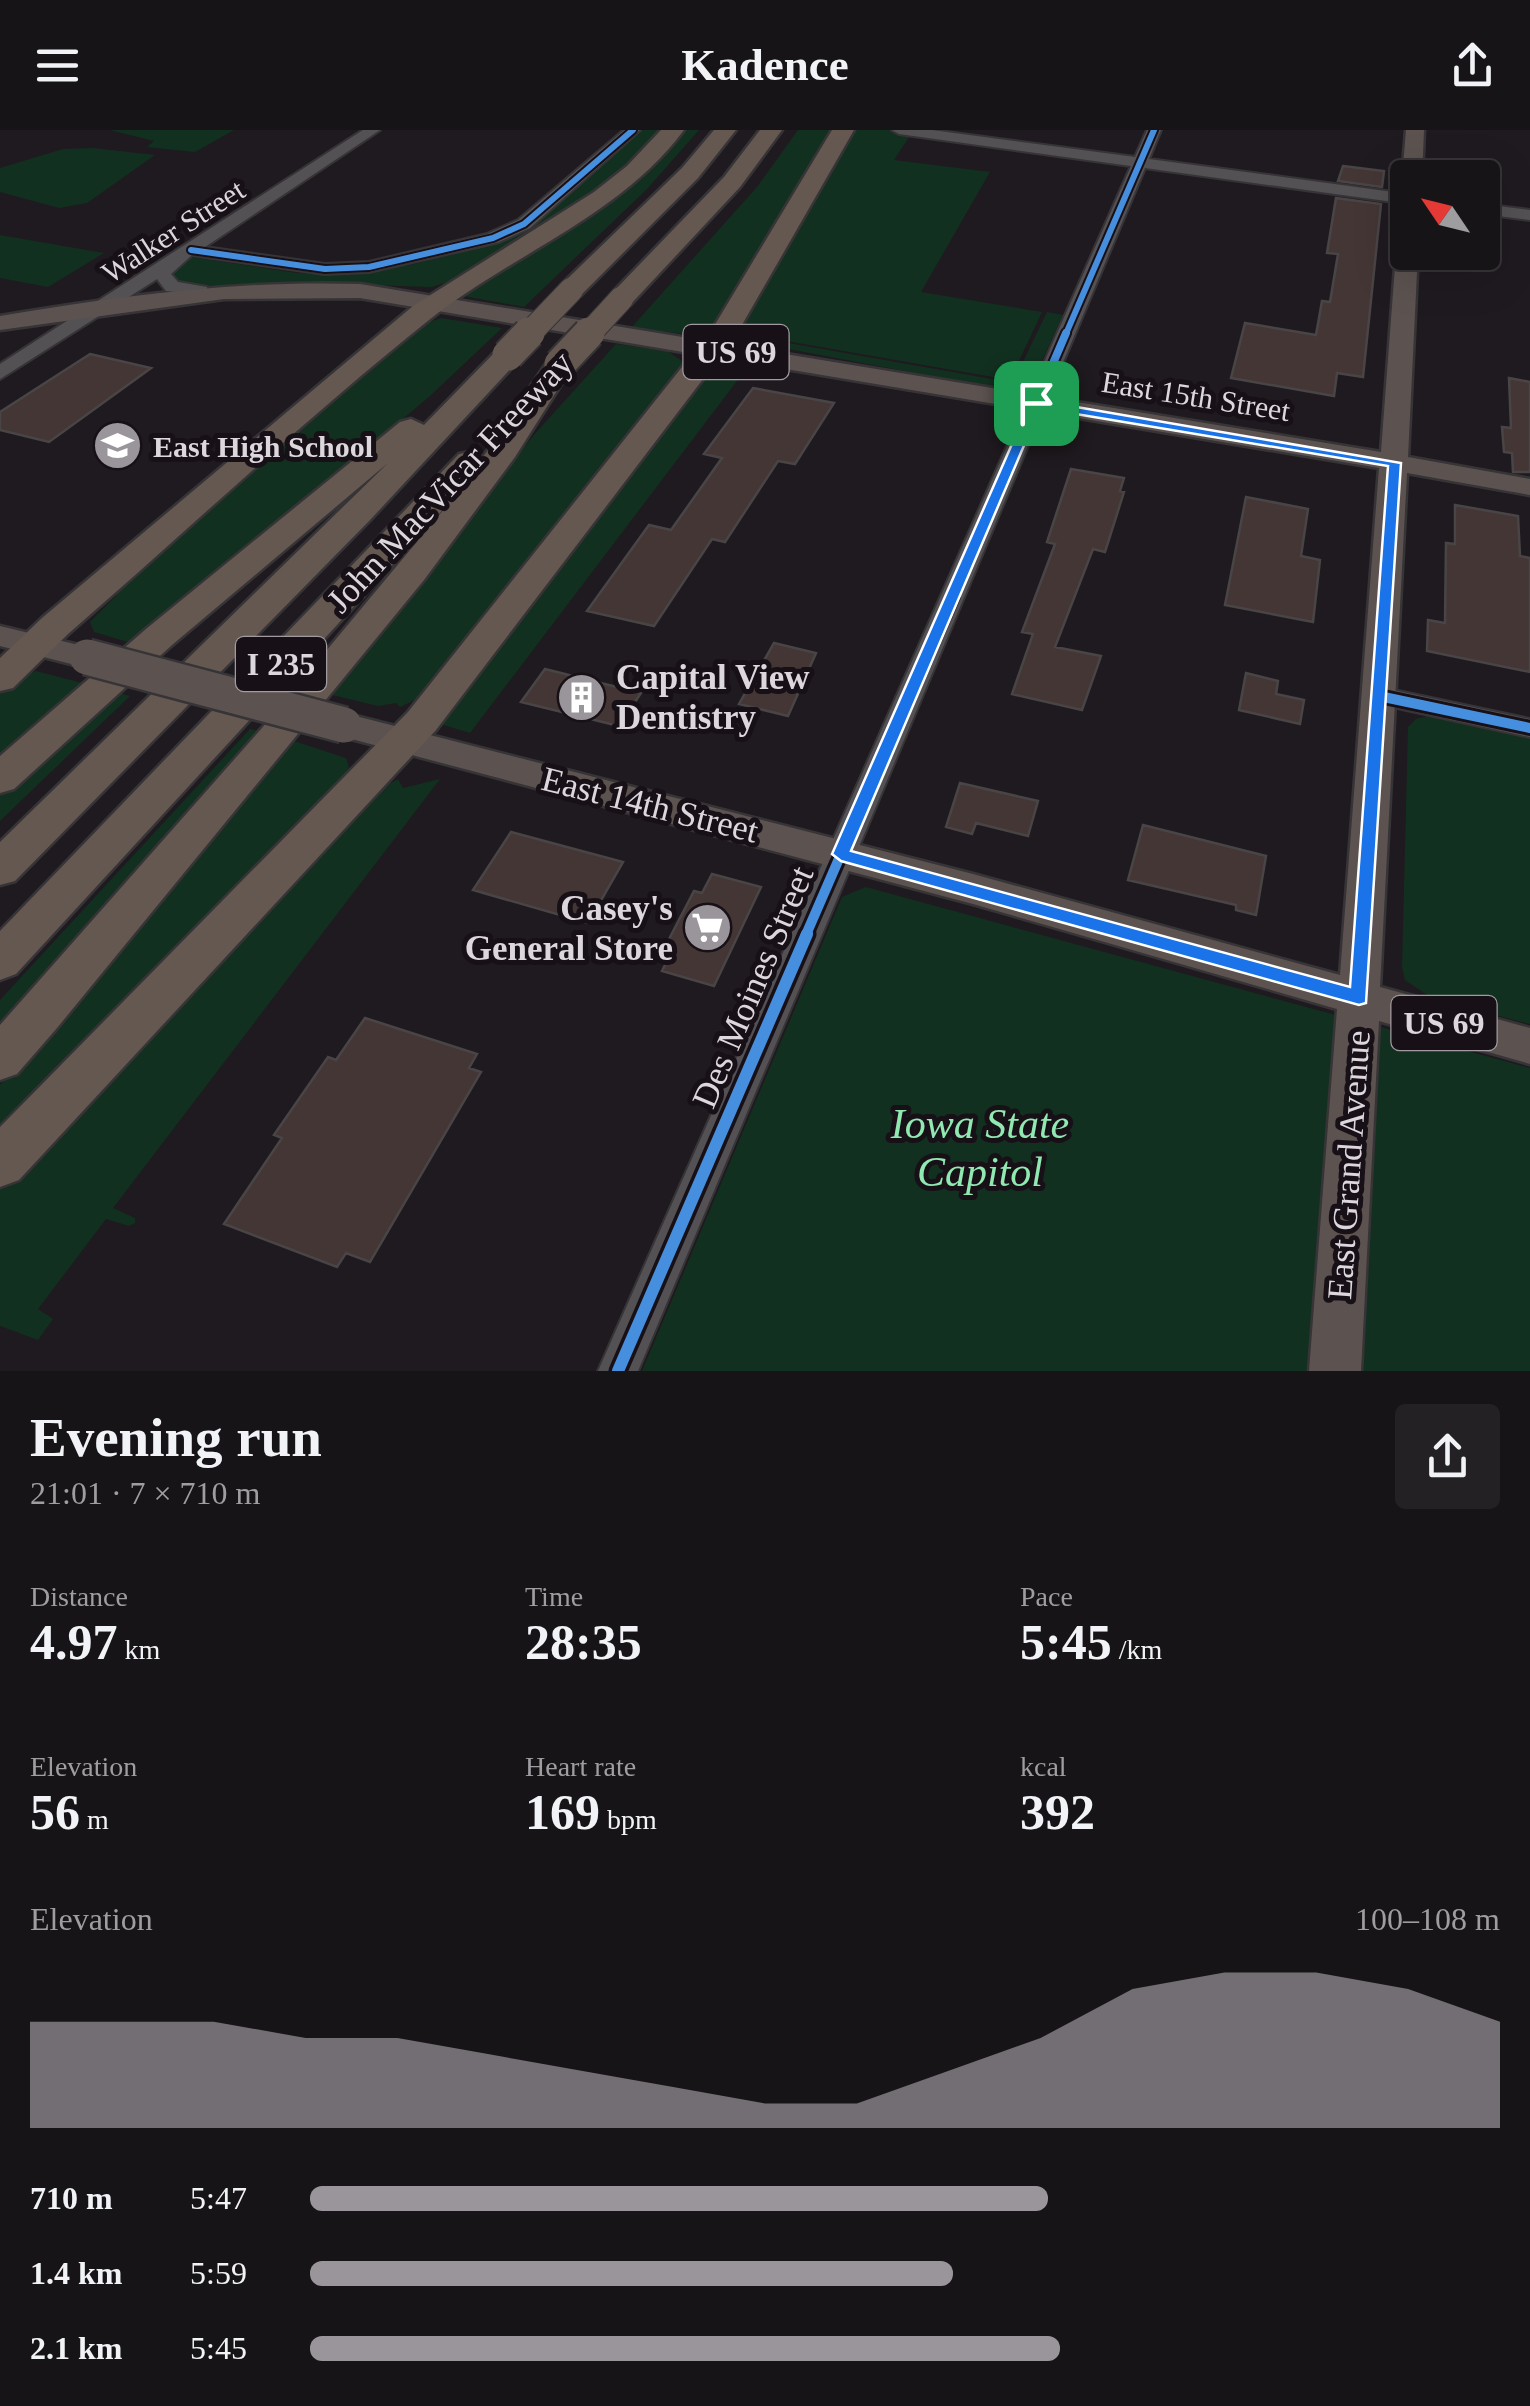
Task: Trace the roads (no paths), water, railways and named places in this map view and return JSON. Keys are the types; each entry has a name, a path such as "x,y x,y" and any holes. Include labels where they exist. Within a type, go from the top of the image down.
{"highway":[{"path":"0,679 18,640 436,301 602,197 635,171 673,130"},
{"name":"John MacVicar Freeway","path":"0,869 358,514 571,290 690,173 725,130"},
{"name":"John MacVicar Freeway","path":"0,961 732,182 772,130"},
{"path":"0,1163 405,741 713,348 843,130"},
{"path":"0,778 369,460 502,361"},
{"path":"0,1059 166,871 410,576 501,459 560,364"}],"main road":[{"path":"1413,160 1415,130"},
{"name":"East Grand Avenue","path":"1335,1371 1406,270"},
{"name":"US 69","path":"0,323 200,291 290,287 436,301"},
{"name":"East 15th Street","path":"436,301 1530,487"},
{"name":"East 14th Street","path":"18,640 841,854 1530,1046"}],"street":[{"name":"Walker Street","path":"0,374 373,130"},
{"path":"190,250 288,267 325,269 369,267 493,238 524,224 633,130"},
{"path":"899,130 1390,197"},
{"name":"Des Moines Street","path":"618,1371 1154,130"},
{"path":"1500,211 1530,215"},
{"path":"166,266 162,274 172,286 200,291"},
{"path":"1379,696 1530,728"}],"place":[{"name":"East High School","path":"118,446"},
{"name":"Capital View Dentistry","path":"581,697"},
{"name":"Casey's General Store","path":"708,928"}],"park label":[{"name":"Iowa State Capitol","path":"980,1148"}]}
